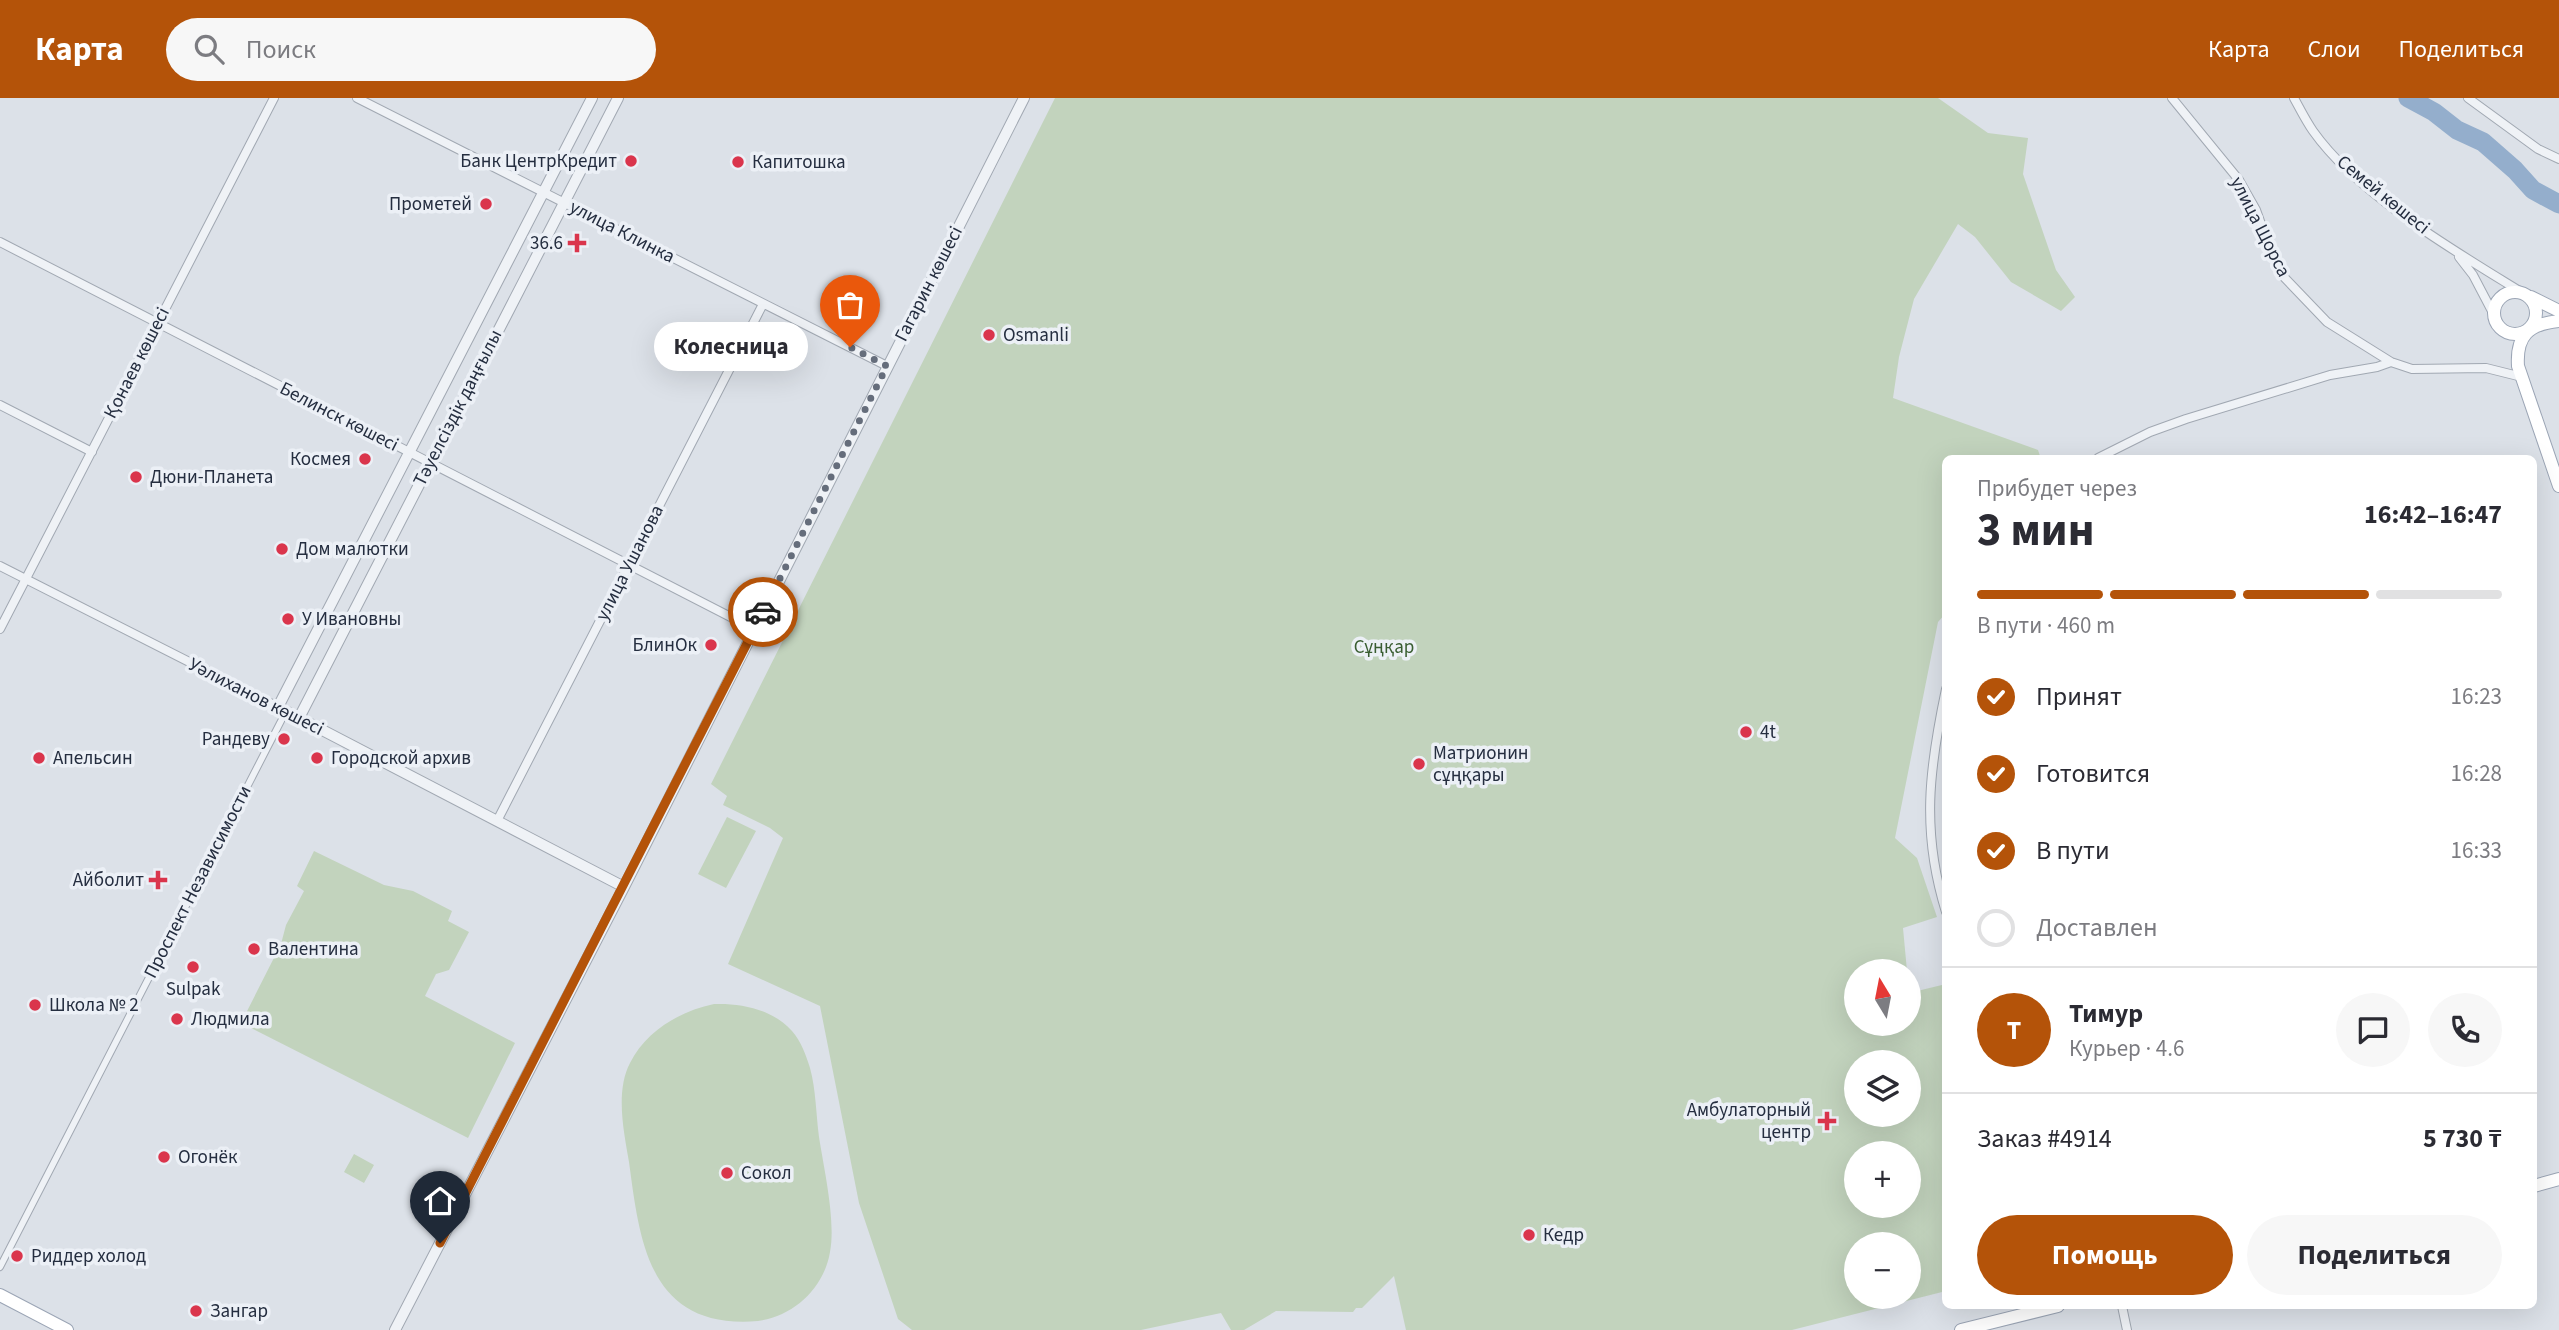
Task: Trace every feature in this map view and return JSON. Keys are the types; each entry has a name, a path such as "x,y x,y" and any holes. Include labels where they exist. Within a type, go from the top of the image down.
{"main road":[{"path":"2559,311 2520,292 2507,294 2497,302 2494,315 2520,371 2559,486"},
{"path":"2520,371 2519,345 2533,326 2537,312 2535,304 2526,295"},
{"path":"2500,328 2513,335 2541,324 2559,321"},
{"path":"2537,1185 2559,1179"},
{"path":"0,1295 67,1330"},
{"path":"1961,1330 2046,1309"}],"street":[{"name":"Қонаев көшесі","path":"0,629 274,98"},
{"name":"улица Клинка","path":"357,98 887,366"},
{"name":"Тәуелсіздік даңғылы","path":"278,707 592,98"},
{"name":"Тәуелсіздік даңғылы","path":"299,718 618,98"},
{"name":"Гагарин көшесі","path":"395,1330 624,887 1024,98"},
{"name":"улица Щорса","path":"2172,98 2239,180 2256,210 2270,252 2282,275 2327,322 2391,362 2412,369 2486,368 2520,371"},
{"name":"Семей көшесі","path":"2294,98 2313,131 2341,163 2383,199 2455,252"},
{"path":"2468,98 2538,149 2559,159"},
{"name":"Белинск көшесі","path":"0,242 754,629"},
{"path":"2455,252 2526,295"},
{"path":"2455,252 2473,275 2494,315"},
{"name":"улица Ушанова","path":"497,821 763,304"},
{"path":"2104,455 2150,432 2186,419 2330,375 2391,362"},
{"path":"0,405 92,452"},
{"name":"Уәлиханов көшесі","path":"0,566 624,887"},
{"path":"1942,710 1933,757 1929,825 1930,844 1942,895"},
{"name":"Проспект Независимости","path":"0,1267 281,721"},
{"path":"2123,1309 2127,1330"}],"green space":[{"name":"Сұңқар","path":"1055,98 1938,98 1988,133 2028,138 2023,174 2056,270 2075,297 2061,311 2011,282 1975,237 1958,224 1914,299 1899,357 1893,398 2038,450 2040,455 1942,455 1942,618 1938,622 1895,838 1917,858 1937,917 1903,928 1906,959 1844,959 1844,1036 1922,1036 1922,990 1942,985 1942,1292 1921,1297 1921,1232 1844,1232 1844,1309 1875,1309 1792,1330 1406,1330 1394,1276 1362,1308 1356,1308 1353,1312 1276,1311 1244,1330 1231,1330 1221,1313 1141,1330 912,1330 898,1319 859,1203 820,1006 728,964 783,838 770,828 723,805 727,796 711,784"},
{"path":"727,817 756,831 726,888 698,874"},
{"path":"314,851 384,885 413,891 452,911 448,921 469,932 449,970 436,974 425,996 515,1043 468,1138 241,1023 304,891 297,886"},
{"name":"Сокол","path":"714,1004 756,1009 784,1023 803,1048 814,1085 832,1225 827,1265 805,1298 784,1313 758,1321 722,1320 693,1311 672,1296 657,1275 646,1250 638,1222 625,1138 623,1086 625,1074 637,1052 645,1041 665,1024 701,1007"},
{"path":"354,1154 374,1165 364,1183 344,1172"}],"waterway":[{"path":"2408,98 2434,112 2457,130 2483,142 2533,190 2559,204"}],"way so far":[{"path":"763,612 887,366 850,347"}],"place":[{"name":"Банк ЦентрКредит","path":"631,161"},
{"name":"Капитошка","path":"738,162"},
{"name":"Прометей","path":"486,204"},
{"name":"36.6","path":"577,243"},
{"name":"Osmanli","path":"989,335"},
{"name":"Колесница","path":"850,347"},
{"name":"Космея","path":"365,459"},
{"name":"Дюни-Планета","path":"136,477"},
{"name":"Дом малютки","path":"282,549"},
{"name":"У Ивановны","path":"288,619"},
{"name":"БлинОк","path":"711,645"},
{"name":"4t","path":"1746,732"},
{"name":"Рандеву","path":"284,739"},
{"name":"Апельсин","path":"39,758"},
{"name":"Городской архив","path":"317,758"},
{"name":"Матрионин сұңқары","path":"1419,764"},
{"name":"Айболит","path":"158,880"},
{"name":"Валентина","path":"254,949"},
{"name":"Sulpak","path":"193,967"},
{"name":"Школа № 2","path":"35,1005"},
{"name":"Людмила","path":"177,1019"},
{"name":"Амбулаторный центр","path":"1827,1121"},
{"name":"Огонёк","path":"164,1157"},
{"name":"Сокол","path":"727,1173"},
{"name":"Кедр","path":"1529,1235"},
{"name":"Риддер холод","path":"17,1256"},
{"name":"Зангар","path":"196,1311"}],"route":[{"path":"440,1243 763,612"}]}
